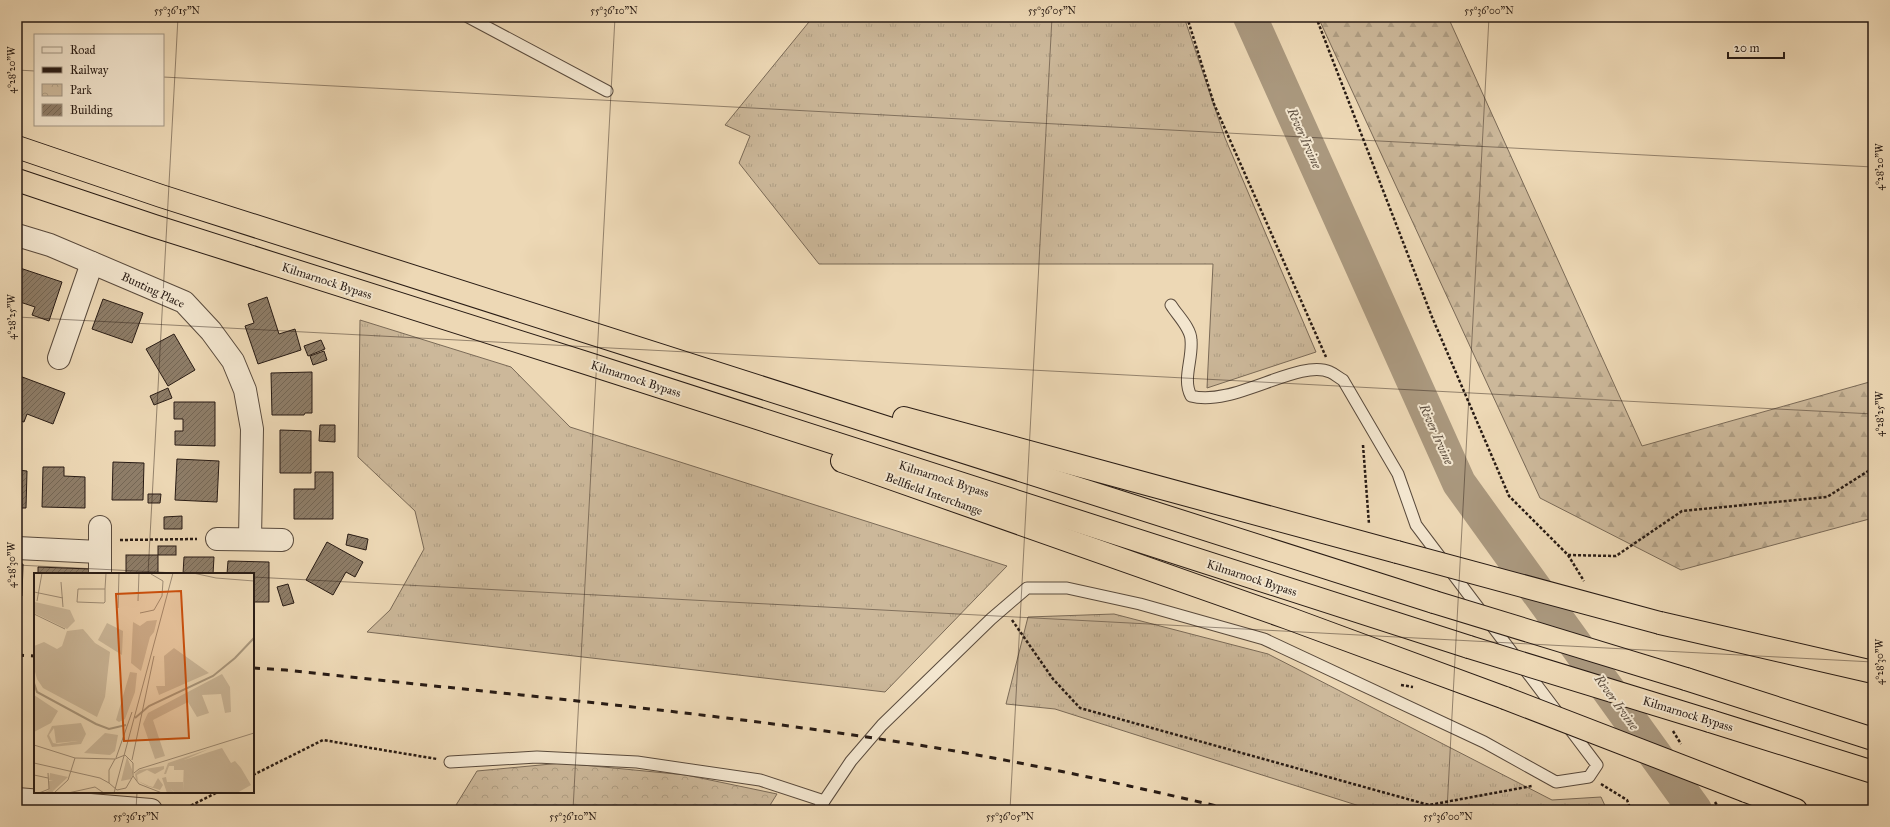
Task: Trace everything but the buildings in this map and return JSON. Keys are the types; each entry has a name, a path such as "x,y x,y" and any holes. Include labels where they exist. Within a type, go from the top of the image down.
{"highway":[{"path":"17,147 168,198 1434,602 1686,679 1873,739"},
{"name":"Kilmarnock Bypass","path":"17,180 154,226 583,362 1469,647 1873,772"},
{"path":"592,333 1660,623 1873,672"},
{"name":"Bellfield Interchange","path":"583,362 898,482 1288,618 1504,698 1796,810"}],"street":[{"name":"Bunting Place","path":"17,234 50,245 184,302 211,330 233,361 245,390 252,429 250,539"},
{"path":"58,358 92,263"},
{"path":"217,539 282,540"},
{"path":"17,548 99,540 100,573"},
{"path":"17,799 151,810"}],"lane":[{"path":"468,17 607,91"},
{"path":"450,762 537,756 637,762 760,780 821,806 851,761 882,725 1004,608 1027,588 1067,588 1140,604 1264,639 1484,742 1556,782 1588,776 1597,765 1416,525 1398,474 1343,380 1329,372 1309,370 1223,397 1201,399 1191,396 1187,388 1192,340 1188,331 1171,305"}],"path":[{"path":"1187,17 1214,104 1333,374"},
{"path":"1316,17 1432,317 1508,496 1568,555 1616,556 1682,511 1827,497 1873,468"},
{"path":"1362,438 1369,528"},
{"path":"99,540 158,538 217,539"},
{"path":"1004,608 1053,679 1080,708 1429,804 1556,782"},
{"path":"254,774 323,740 450,762"},
{"path":"1588,776 1627,800 1631,810"},
{"path":"182,810 216,793"}],"green space":[{"path":"813,17 1184,17 1225,138 1316,352 1207,388 1213,264 819,264 739,163 750,136 725,125"},
{"path":"1318,17 1448,17 1642,446 1873,381 1873,518 1681,570 1540,498"},
{"path":"360,320 511,367 570,427 1007,566 885,692 367,632 390,610 424,549 415,511 358,457"},
{"path":"1114,614 1268,654 1552,800 1601,797 1607,810 1372,810 1055,709 1006,704 1028,617"},
{"path":"562,763 686,775 777,794 767,810 453,810 477,771"}],"waterway":[{"name":"River Irvine","path":"1250,17 1459,483 1695,810"}],"railway":[{"path":"17,655 34,656"},
{"path":"254,668 286,670 670,711 823,731 941,749 1025,764 1234,810"}]}
